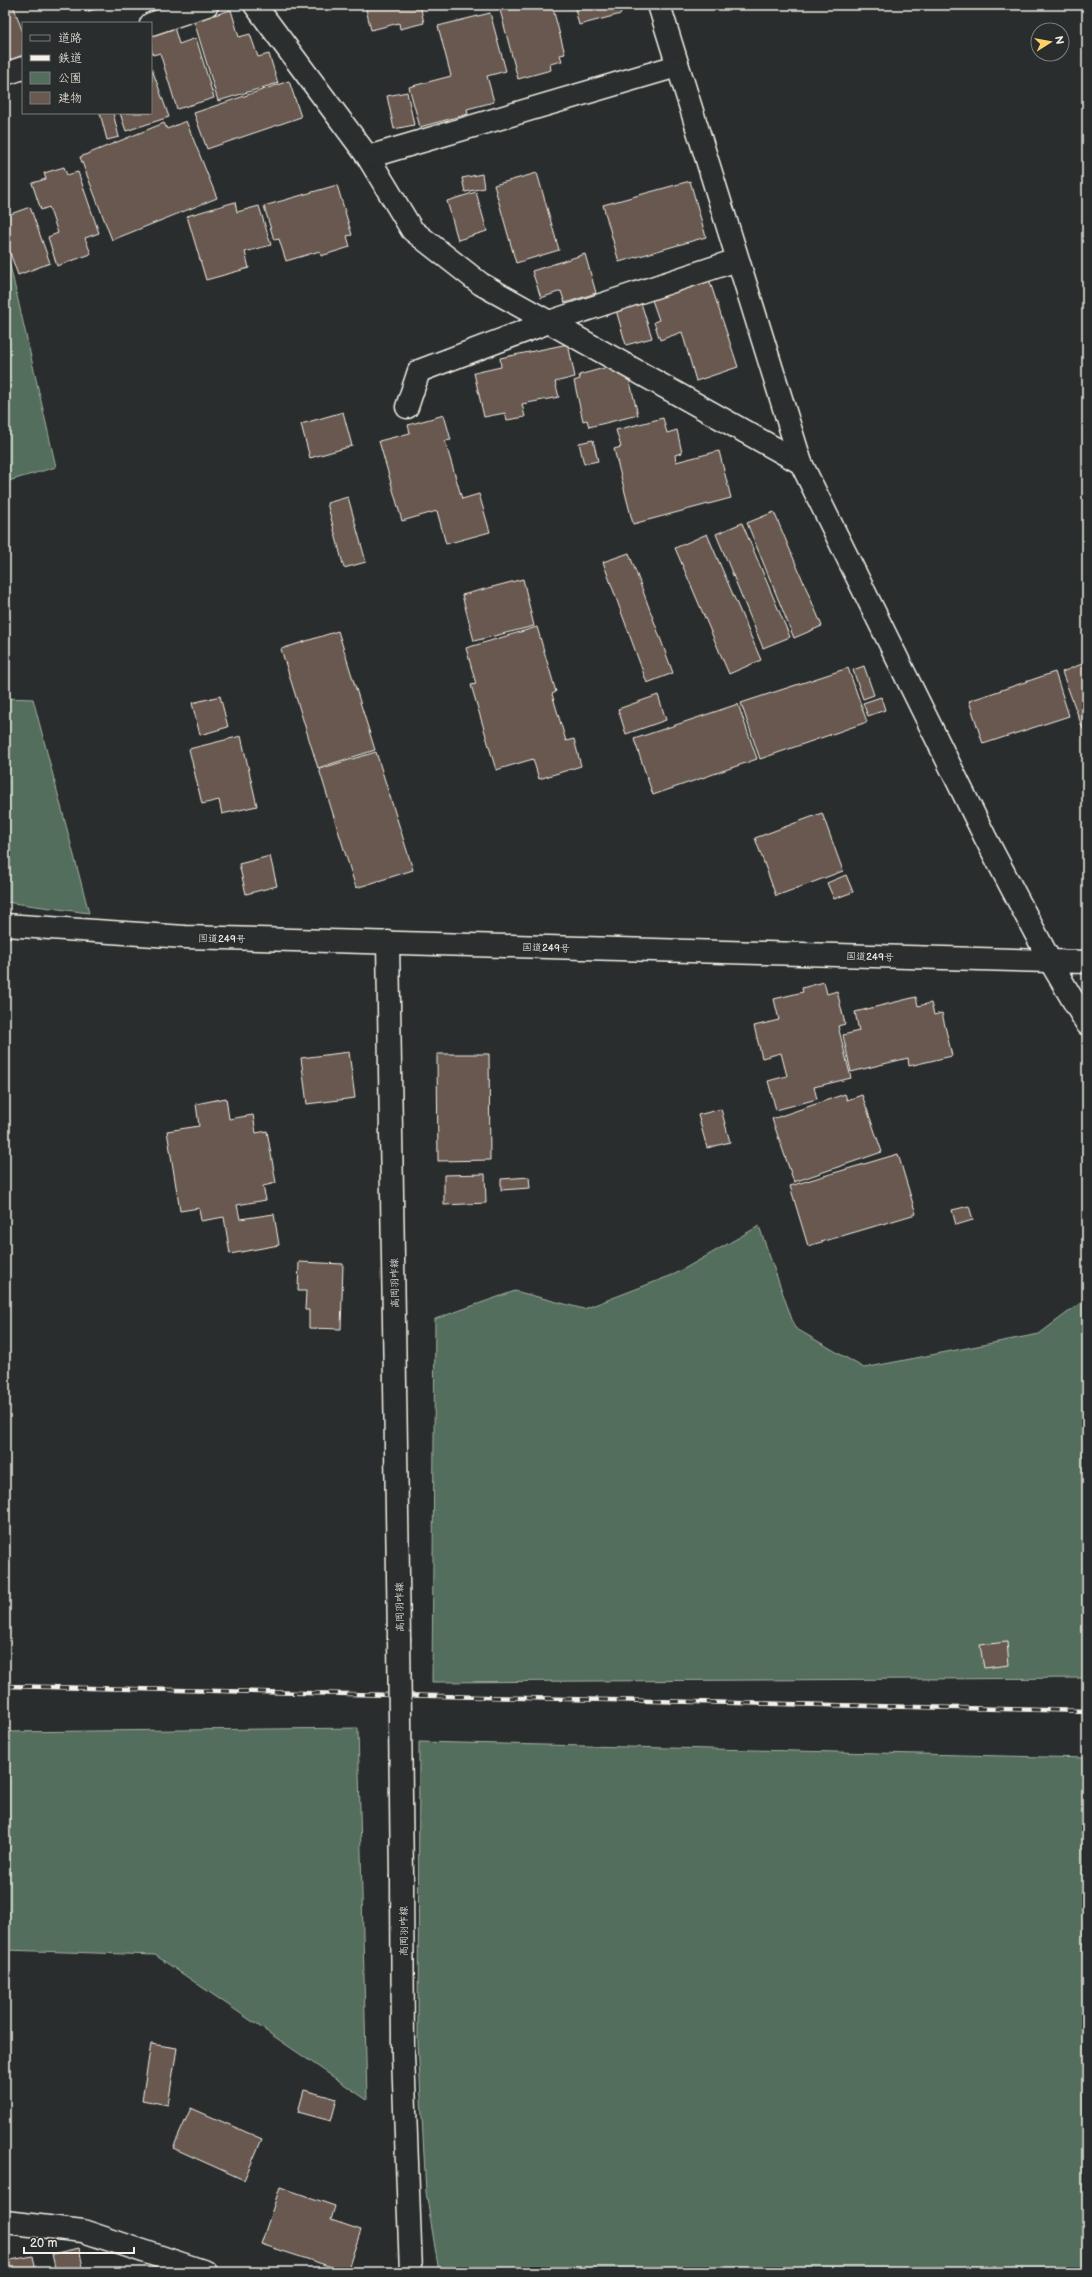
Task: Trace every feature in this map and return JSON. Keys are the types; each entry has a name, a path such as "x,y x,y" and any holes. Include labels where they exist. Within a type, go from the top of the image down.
{"main road":[{"path":"152,24 207,5"},
{"path":"254,5 368,157 412,230 481,284 801,463"},
{"path":"659,5 801,463 985,837 1050,961 1087,1024"},
{"path":"368,157 677,66"},
{"path":"5,74 22,68"},
{"path":"407,407 419,371 549,322 737,260"},
{"name":"国道249号","path":"5,925 185,937 1087,962"},
{"name":"高岡羽咋線","path":"388,942 399,1638 403,2055 411,2272"},
{"path":"5,2222 83,2231 206,2272"}],"green space":[{"path":"5,243 56,467 5,482"},
{"path":"5,698 33,699 89,913 5,902"},
{"path":"759,1226 795,1328 864,1368 1039,1334 1087,1298 1087,1678 432,1682 435,1319 515,1291 584,1309 675,1274"},
{"path":"358,1728 367,2100 155,1955 5,1950 5,1732"},
{"path":"419,1742 1087,1758 1087,2272 439,2272 426,2192 418,2043"}],"building":[{"path":"5,5 13,5 22,30 22,55 5,62"},
{"path":"84,5 107,5 86,12"},
{"path":"147,5 165,5 166,8 150,13"},
{"path":"365,5 420,5 424,23 400,29 399,23 371,30"},
{"path":"513,5 552,5 565,54 560,55 562,61 550,64 551,70 518,79 500,10 513,7"},
{"path":"574,5 618,5 621,14 579,25"},
{"path":"231,10 239,37 250,34 258,57 269,54 278,83 218,101 194,21"},
{"path":"490,13 506,71 487,76 494,102 467,109 468,114 420,127 409,87 451,76 438,26"},
{"path":"174,27 179,44 196,38 214,98 177,109 160,53 153,55 152,34"},
{"path":"152,69 169,117 126,131 120,114 152,114"},
{"path":"289,81 301,117 207,149 194,113"},
{"path":"407,92 414,125 394,129 387,96"},
{"path":"100,114 113,114 119,137 107,140"},
{"path":"186,121 217,198 112,240 80,157 164,123 167,129"},
{"path":"64,167 67,175 78,172 99,233 85,238 91,254 57,266 48,237 58,233 49,207 41,210 32,183 46,179 44,173"},
{"path":"537,173 559,250 516,263 494,185"},
{"path":"482,174 484,188 465,192 462,178"},
{"path":"690,181 706,237 619,262 603,205"},
{"path":"337,185 352,235 347,236 350,247 321,256 320,251 286,261 279,239 274,240 264,206"},
{"path":"476,192 487,231 458,240 447,201"},
{"path":"235,202 237,212 259,206 271,245 245,252 249,268 206,280 187,216"},
{"path":"30,207 50,263 18,275 5,239 5,216"},
{"path":"585,254 596,293 565,303 561,291 541,298 532,271"},
{"path":"709,279 738,367 696,381 682,332 660,340 654,322 659,320 651,297"},
{"path":"641,303 652,338 626,345 616,310"},
{"path":"568,344 575,377 555,382 559,397 522,404 525,417 507,420 505,413 484,417 474,373 501,367 500,358"},
{"path":"615,365 616,372 627,370 638,415 589,427 587,420 583,421 574,381 580,379 579,375"},
{"path":"343,412 352,446 310,458 301,424"},
{"path":"444,415 451,440 445,441 462,499 479,494 490,532 446,544 437,511 402,521 379,441 410,433 408,425"},
{"path":"663,418 667,433 677,430 682,453 675,455 676,462 719,451 731,498 633,524 614,449 621,447 616,430"},
{"path":"593,440 598,461 584,464 579,443"},
{"path":"348,497 366,562 344,568 327,503"},
{"path":"774,512 822,626 794,638 747,523"},
{"path":"742,523 790,637 763,648 716,534"},
{"path":"707,534 761,660 729,674 675,548"},
{"path":"629,553 673,673 647,683 603,562"},
{"path":"523,579 534,626 474,641 462,595"},
{"path":"537,627 556,692 552,694 566,741 574,739 581,766 539,779 533,759 496,770 471,685 476,684 466,648"},
{"path":"338,631 375,750 318,768 281,649"},
{"path":"1087,662 1087,727 1083,729 1062,672"},
{"path":"864,666 874,695 863,699 853,670"},
{"path":"848,668 867,722 760,759 741,703"},
{"path":"1055,672 1069,716 983,744 969,701"},
{"path":"658,695 666,720 626,734 618,709"},
{"path":"220,696 228,727 200,735 192,703"},
{"path":"881,697 885,710 868,716 863,703"},
{"path":"738,704 757,759 653,795 634,739"},
{"path":"241,736 257,806 222,814 219,800 202,804 189,749"},
{"path":"376,752 413,870 356,888 319,769"},
{"path":"822,813 843,871 776,896 755,838"},
{"path":"270,856 277,886 246,894 239,864"},
{"path":"846,875 853,892 834,899 827,883"},
{"path":"824,982 827,994 837,991 845,1024 838,1026 851,1078 814,1087 817,1099 776,1110 768,1081 787,1076 781,1053 762,1058 754,1026 779,1020 774,999 803,992 802,988"},
{"path":"916,997 918,1006 931,1003 934,1015 942,1013 952,1056 909,1066 908,1058 851,1072 843,1035 859,1031 855,1012"},
{"path":"349,1052 355,1098 307,1104 301,1058"},
{"path":"437,1054 489,1054 490,1160 438,1161"},
{"path":"845,1094 847,1100 862,1095 882,1152 794,1182 772,1119"},
{"path":"226,1098 229,1119 253,1115 256,1133 267,1131 276,1183 263,1186 266,1200 237,1205 240,1219 274,1214 279,1245 230,1254 224,1217 201,1221 199,1208 180,1211 167,1131 199,1126 196,1104"},
{"path":"721,1109 730,1142 707,1148 698,1115"},
{"path":"898,1154 916,1214 808,1246 790,1186"},
{"path":"485,1174 486,1203 444,1205 444,1175"},
{"path":"529,1177 530,1188 501,1190 501,1179"},
{"path":"969,1206 973,1220 956,1225 952,1210"},
{"path":"299,1262 343,1264 341,1329 309,1328 309,1310 305,1310 306,1291 298,1291"},
{"path":"1007,1642 1009,1665 984,1668 980,1645"},
{"path":"151,2044 177,2048 168,2105 142,2100"},
{"path":"304,2090 337,2099 331,2121 298,2112"},
{"path":"191,2108 262,2139 244,2180 173,2148"},
{"path":"280,2187 335,2206 331,2220 361,2230 347,2272 261,2244"},
{"path":"79,2248 84,2272 56,2272 52,2254"},
{"path":"33,2256 36,2272 5,2272 5,2261"}],"railway":[{"path":"5,1686 1087,1711"}]}
